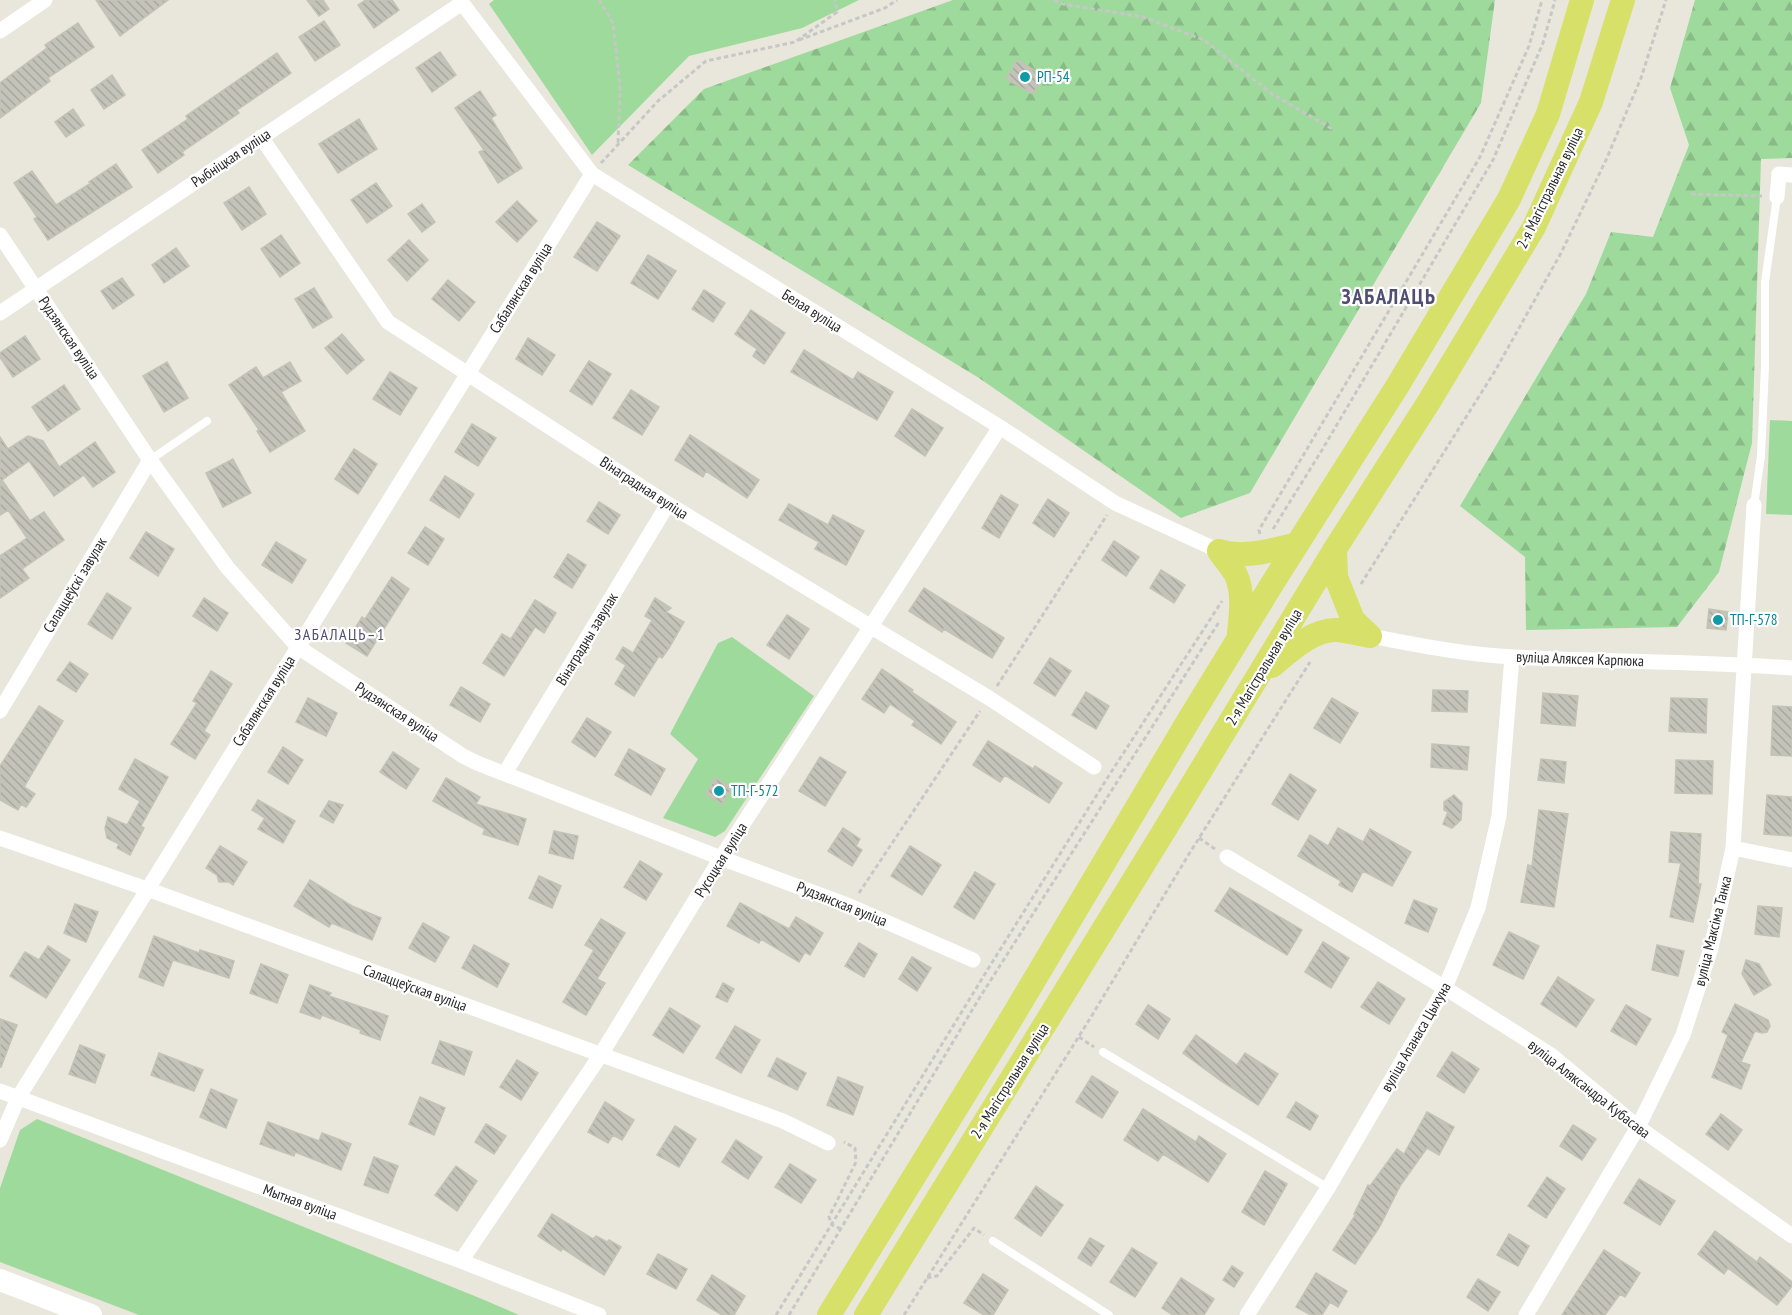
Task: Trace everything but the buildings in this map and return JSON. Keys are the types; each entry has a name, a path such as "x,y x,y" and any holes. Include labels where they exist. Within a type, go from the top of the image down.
{"main road":[{"name":"2-я Магістральная вуліца","path":"829,1315 1014,1014 1239,639 1398,385 1509,199 1548,114 1582,0"},
{"name":"2-я Магістральная вуліца","path":"866,1315 1335,549 1430,400 1534,226 1591,102 1623,0"},
{"path":"1219,551 1230,555 1267,544 1298,544"},
{"path":"1335,549 1336,577 1353,620 1370,636"},
{"path":"1219,551 1236,575 1240,591 1242,610 1239,639"},
{"path":"1258,678 1296,646 1319,634 1335,630 1370,636"}],"street":[{"path":"0,31 45,0"},
{"name":"Рыбніцкая вуліца","path":"0,313 462,3"},
{"name":"Белая вуліца","path":"462,3 592,174 1000,427 1115,503 1219,551"},
{"name":"Вінаградная вуліца","path":"261,137 388,322 668,504 989,698 1094,767"},
{"name":"Сабалянская вуліца","path":"0,1140 18,1098 592,174"},
{"path":"1777,196 1779,174 1792,175"},
{"name":"Рудзянская вуліца","path":"0,235 150,460 227,567 298,647 463,756 721,858 850,906 972,960"},
{"name":"Русоцкая вуліца","path":"460,1262 600,1056 721,858 1000,427"},
{"name":"Салаццеўскі завулак","path":"0,711 150,460"},
{"name":"Вінаградны завулак","path":"505,773 668,504"},
{"name":"вуліца Максіма Танка","path":"1526,1315 1638,1127 1683,1035 1711,948 1733,848 1754,505"},
{"name":"вуліца Аляксея Карпюка","path":"1370,636 1431,648 1512,657 1744,664 1792,668"},
{"name":"вуліца Апанаса Цыхуна","path":"1247,1315 1328,1188 1445,988 1478,908 1499,816 1512,657"},
{"name":"Салаццеўская вуліца","path":"0,838 147,889 783,1121 828,1143"},
{"path":"1733,848 1792,860"},
{"name":"вуліца Аляксандра Кубасава","path":"1227,856 1551,1055 1638,1127 1792,1236"},
{"name":"Мытная вуліца","path":"0,1091 599,1315"},
{"path":"0,1280 91,1315"}],"lane":[{"path":"1754,505 1761,444 1765,282 1777,196"},
{"path":"150,460 207,421"},
{"path":"1103,1052 1328,1188"},
{"path":"993,1241 1109,1315"}],"path":[{"path":"599,0 613,24 620,86 618,145"},
{"path":"795,42 837,12 835,0"},
{"path":"592,174 658,101 706,61 795,42 885,8 897,0"},
{"path":"1054,0 1063,4 1143,16 1204,40 1272,94 1334,130"},
{"path":"1542,0 1529,46 1480,157 1259,530 1267,544 1493,160 1543,43 1555,0"},
{"path":"1356,588 1495,371 1561,253 1606,160 1641,78 1666,0"},
{"path":"1692,194 1777,196"},
{"path":"776,1315 1114,767 1226,595 1240,591"},
{"path":"789,1315 980,997 1217,625"},
{"path":"904,1315 1313,658"},
{"path":"1199,838 1227,856"},
{"path":"1078,1037 1103,1052"},
{"path":"828,1143 838,1138 855,1148 857,1155 856,1162 829,1217 832,1225 841,1229"},
{"path":"927,1278 937,1276 974,1228 993,1241"}],"green space":[{"path":"494,0 859,0 802,28 689,56 592,155 489,4"},
{"path":"953,0 1495,0 1481,103 1250,493 1181,518 979,378 628,165 704,89"},
{"path":"1695,0 1792,0 1792,158 1761,159 1752,443 1719,572 1677,627 1526,630 1525,557 1460,506 1586,294 1611,232 1653,237 1689,145 1670,88"},
{"path":"1770,420 1792,421 1792,515 1766,514"},
{"path":"732,637 814,696 725,831 715,837 663,818 698,759 670,734 718,643","holes":["715,778 732,788 722,803 706,794"]},
{"path":"37,1119 519,1315 139,1315 0,1262 0,1188 20,1130"}],"place":[{"name":"РП-54","path":"1025,77"},
{"name":"ТП-Г-578","path":"1718,620"},
{"name":"ТП-Г-572","path":"719,791"}],"district":[{"name":"ЗАБАЛАЦЬ","path":"1389,297"},
{"name":"ЗАБАЛАЦЬ–1","path":"340,634"}]}
